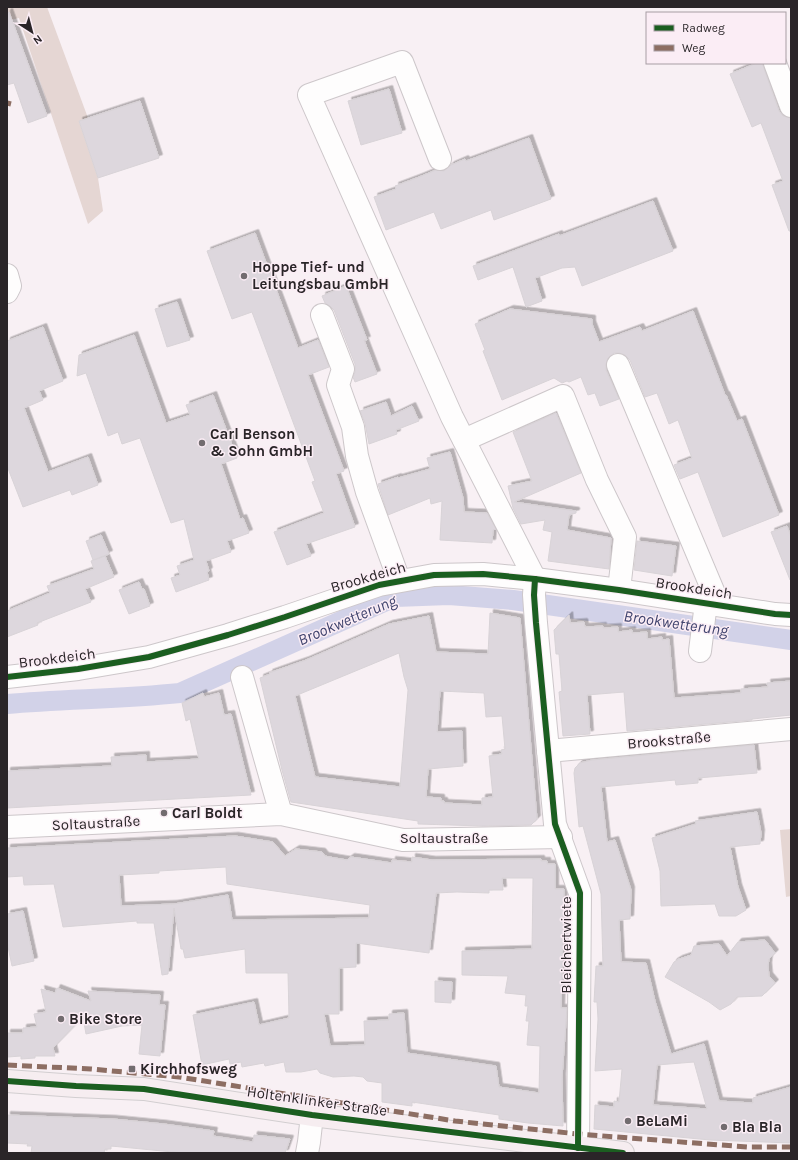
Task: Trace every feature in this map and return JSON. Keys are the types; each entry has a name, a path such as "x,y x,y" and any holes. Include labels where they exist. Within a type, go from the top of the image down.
{"main road":[{"name":"Holtenklinker Straße","path":"7,1081 144,1089 312,1115 623,1153"}],"street":[{"path":"440,159 402,62 309,95 452,417 534,587"},
{"path":"775,64 791,106"},
{"path":"7,275 10,286 7,292"},
{"path":"322,315 343,369 338,385 353,427 357,456 367,492 399,580"},
{"path":"618,365 706,622"},
{"path":"464,440 563,396 597,480 625,537 619,590"},
{"name":"Brookdeich","path":"7,677 78,669 149,657 228,635 379,585 399,580 434,575 476,574 534,587 619,590 706,622 791,615"},
{"name":"Bleichertwiete","path":"534,587 555,824 561,837 580,893 578,1148"},
{"path":"242,677 281,814"},
{"name":"Brookstraße","path":"548,751 791,729"},
{"name":"Soltaustraße","path":"7,827 281,814 403,840 561,837"},
{"path":"307,1153 312,1115"}],"shaded area":[{"path":"7,7 47,7 88,118 79,121 98,178 103,211 88,224 19,18 7,21"},
{"path":"791,829 791,896 786,897 780,830"}],"building":[{"path":"9,12 47,116 28,123 14,83 7,85 7,13"},
{"path":"755,64 762,64 779,111 783,116 791,118 791,231 789,231 772,185 783,181 761,123 752,127 730,74"},
{"path":"389,89 402,133 361,145 348,101"},
{"path":"140,101 159,158 98,178 79,121"},
{"path":"529,138 551,199 494,220 491,210 441,229 434,212 386,230 374,197 396,189 395,186 436,170 444,171 451,165 465,159 466,161"},
{"path":"653,201 673,251 582,286 575,267 562,268 535,278 542,301 526,307 513,267 478,280 473,266"},
{"path":"255,233 298,348 318,340 329,367 308,375 344,471 336,474 355,527 306,544 311,556 287,565 274,532 324,513 312,482 315,481 252,312 232,319 207,251"},
{"path":"346,286 367,340 364,340 377,374 355,382 353,377 355,372 355,364 334,310 325,303 322,296"},
{"path":"177,302 190,340 167,347 155,309"},
{"path":"510,309 592,319 592,324 599,342 640,327 642,331 693,311 725,395 737,421 742,419 779,515 723,537 698,472 680,479 674,465 692,458 678,420 669,424 657,393 645,397 630,360 625,355 614,353 608,358 606,364 606,370 619,399 600,406 595,393 588,395 581,377 562,383 554,378 502,400 483,351 485,350 475,324"},
{"path":"43,327 63,381 39,391 43,400 24,408 48,472 88,457 98,485 72,495 70,490 23,507 7,466 7,341"},
{"path":"134,335 166,423 190,415 186,405 213,395 237,458 221,464 240,519 243,518 249,533 227,541 231,552 206,561 209,571 207,572 209,580 176,592 171,578 180,575 177,566 194,560 184,519 171,523 140,438 122,444 118,432 108,436 86,373 77,376 79,355"},
{"path":"386,402 391,416 412,406 419,421 396,430 397,434 369,444 365,423 360,411"},
{"path":"556,413 581,473 514,502 576,511 576,513 569,515 567,530 611,538 609,569 548,561 552,532 543,530 545,520 521,524 513,508 508,486 532,481 513,432"},
{"path":"450,452 463,498 464,512 487,513 496,529 493,530 492,543 440,540 442,501 431,504 430,498 388,515 378,484 430,469 427,458"},
{"path":"787,526 791,537 791,580 771,532"},
{"path":"101,535 109,554 93,560 86,541"},
{"path":"637,541 676,546 672,576 634,570"},
{"path":"105,556 114,577 85,589 91,602 37,623 38,625 7,637 7,611 50,593 47,586 94,569 91,561"},
{"path":"139,582 142,589 144,589 150,606 129,614 119,590"},
{"path":"490,613 520,618 537,819 531,825 483,826 418,824 418,821 291,802 260,678 389,624 429,616 436,652 488,654","holes":["399,653 408,690 400,787 315,777 295,696","440,691 484,693 486,717 502,716 505,749 501,750 502,754 489,756 493,797 482,798 482,805 444,803 444,801 441,801 441,798 426,797 428,769 463,766 462,731 437,732"]},
{"path":"569,615 570,623 584,622 585,627 618,627 618,632 632,630 632,633 647,632 647,639 662,637 662,640 669,639 674,698 741,693 741,689 768,687 767,683 791,681 791,715 627,731 624,692 587,695 590,734 563,736 559,692 562,691 559,654 556,654 554,630"},
{"path":"203,693 204,697 219,693 224,715 231,714 251,795 7,808 7,771 112,766 111,757 146,755 146,762 199,759 190,719 186,721 182,703"},
{"path":"754,745 757,773 698,778 698,783 676,785 675,780 601,787 607,842 615,840 631,890 630,919 619,920 621,962 646,963 655,1001 671,1054 704,1044 719,1101 753,1103 753,1098 791,1087 791,1143 710,1140 594,1129 595,1105 614,1107 614,1101 619,1102 622,1069 595,1071 598,1019 597,1002 594,1002 596,966 603,966 601,894 583,826 579,827 574,773 575,768 580,763 592,760","holes":["694,1062 707,1109 653,1105 657,1065"]},
{"path":"757,812 761,833 760,844 730,847 738,887 746,910 736,916 719,916 715,904 661,906 660,871 652,838 696,824 695,821"},
{"path":"235,836 273,842 285,856 296,849 322,852 325,856 347,860 351,857 392,863 392,860 412,862 412,857 432,860 541,859 541,861 547,861 547,864 555,864 555,889 564,889 561,1008 567,1008 562,1077 563,1126 499,1119 499,1115 412,1102 412,1106 382,1102 382,1083 367,1081 363,1077 333,1077 320,1073 317,1069 301,1072 286,1072 284,1062 265,1066 264,1063 242,1067 241,1062 230,1064 229,1059 202,1065 193,1015 254,1002 259,1025 289,1018 288,973 246,973 245,949 185,958 183,949 181,949 174,908 168,974 162,975 154,923 137,923 137,921 63,927 54,884 24,885 23,876 7,877 7,848","holes":["226,867 227,884 370,905 369,918 232,920 228,895 174,904 121,906 119,875","502,878 533,878 532,949 462,951 462,975 508,976 505,993 526,995 525,1006 528,1006 526,1021 529,1021 527,1045 540,1046 539,1093 499,1087 496,1066 407,1053 404,1013 389,1014 389,1020 364,1021 365,1045 330,1046 324,1014 339,1014 339,968 356,967 356,943 429,953 436,893 489,893 489,890 503,890"]},
{"path":"23,911 34,961 12,966 7,942 7,914"},
{"path":"765,940 775,953 769,959 768,966 769,976 775,983 762,996 737,997 731,1004 720,1010 709,1002 665,977 674,962 691,955 694,946 719,944 727,956 738,942"},
{"path":"435,981 452,982 451,1003 435,1002"},
{"path":"57,988 91,1001 88,991 160,995 159,1005 165,1005 160,1056 139,1054 142,1025 122,1026 86,1034 83,1017 53,1048 55,1056 35,1056 35,1058 21,1059 21,1056 8,1057 7,1033 23,1033 23,1028 37,1027 34,1014 46,1012 41,989 55,993"},
{"path":"7,1115 113,1119 164,1124 214,1131 213,1136 253,1142 254,1135 290,1139 285,1153 183,1153 111,1146 111,1149 105,1149 104,1153 31,1153 32,1146 27,1146 28,1144 7,1143"}],"waterway":[{"name":"Brookwetterung","path":"7,704 137,697 180,693 395,597 449,595 513,600 791,640"}],"marked path":[{"path":"7,103 11,104"},
{"path":"7,1065 91,1069 179,1077 455,1121 578,1134 747,1147 791,1147"}],"cycle path":[{"path":"7,677 78,669 149,657 228,635 379,585 434,575 483,574 535,579 619,590 775,614 791,615"},
{"path":"535,579 534,595 536,623 555,824 580,893 578,1148"},
{"path":"7,1081 144,1089 312,1115 623,1153"}],"place":[{"name":"Hoppe Tief- und Leitungsbau GmbH","path":"244,276"},
{"name":"Carl Benson & Sohn GmbH","path":"202,443"},
{"name":"Carl Boldt","path":"164,813"},
{"name":"Bike Store","path":"61,1019"},
{"name":"Kirchhofsweg","path":"132,1069"},
{"name":"BeLaMi","path":"628,1121"},
{"name":"Bla Bla","path":"724,1127"}]}
